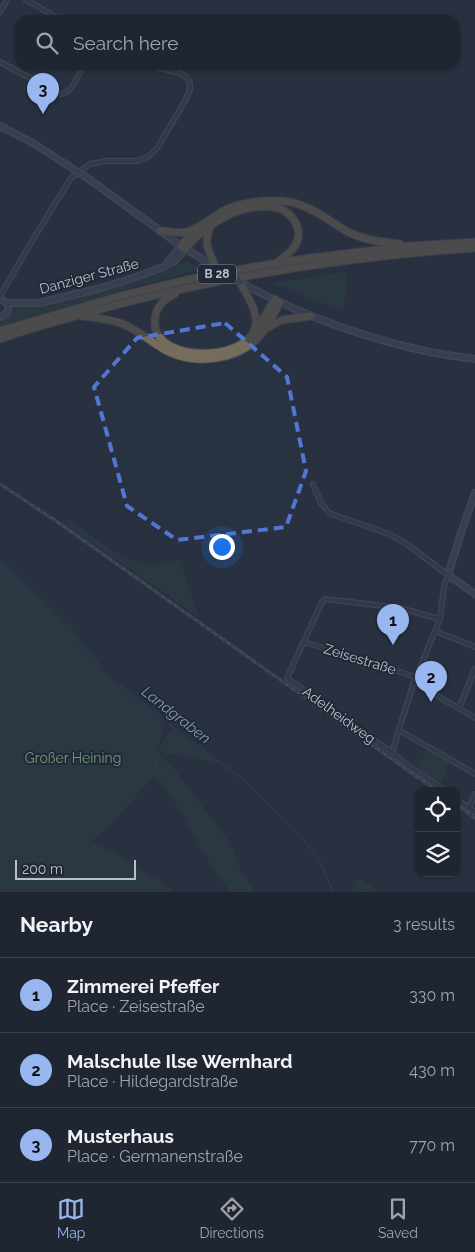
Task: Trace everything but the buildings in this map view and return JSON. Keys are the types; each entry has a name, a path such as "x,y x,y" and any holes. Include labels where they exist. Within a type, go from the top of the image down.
{"highway":[{"path":"183,247 188,238 224,211 251,202 285,202 303,206 348,232 365,239 410,246"},
{"path":"160,231 186,232 248,208 272,206 286,211 296,222 298,238 292,250 275,263"},
{"path":"207,225 207,243 212,264"},
{"name":"B 28","path":"0,331 152,288 275,263 410,246 475,242"},
{"name":"B 28","path":"0,339 77,315 188,287 258,274 342,262 419,252 475,248"},
{"path":"240,282 255,313 256,319 252,335"},
{"path":"188,287 166,298 156,311 154,323 160,337 164,341 184,351 209,353 235,347 252,335 277,301"},
{"path":"77,315 119,322 168,351 188,358 201,359 224,356 242,350 252,344 265,329 277,301"},
{"path":"265,329 282,320 311,316"}],"main road":[{"path":"0,126 33,143 89,179 183,247 254,290 311,316 380,340 430,352 475,359"},
{"name":"Danziger Straße","path":"163,267 183,247"},
{"name":"Danziger Straße","path":"0,317 6,315 4,300 22,304 38,303 133,278 175,261 183,247"},
{"path":"175,261 193,253"},
{"path":"475,493 448,575 475,594"}],"street":[{"path":"0,12 7,0"},
{"path":"26,0 52,15"},
{"path":"0,62 63,94 67,93 71,88 81,70"},
{"path":"4,300 70,180 90,164 106,161 137,161 148,157 158,147 190,89 190,83 187,78 165,70"},
{"path":"312,484 321,503 330,513 389,534 408,545 448,575 444,586 440,619 414,682 392,752"},
{"path":"304,642 322,601 327,598 400,608 440,619"},
{"path":"435,630 475,647"},
{"name":"Zeisestraße","path":"304,642 416,677"},
{"name":"Adelheidweg","path":"304,642 287,678 439,787"},
{"path":"458,708 475,669"},
{"path":"414,682 475,718"},
{"path":"399,730 475,774"},
{"path":"469,808 475,794"},
{"path":"460,802 475,812"}],"highlighted area":[{"path":"225,323 287,377 306,471 286,527 177,540 127,506 94,387 137,338"}],"green space":[{"path":"187,261 200,270 159,280 0,327 0,319 8,312 22,305 36,305 136,282"},
{"path":"346,272 344,312 273,283"},
{"path":"70,520 129,560 156,565 179,559 199,617 67,525"},
{"name":"Großer Heining","path":"0,561 70,630 107,677 161,720 160,744 157,751 151,747 173,767 230,843 241,871 255,892 231,892 218,876 163,783 153,777 108,828 90,841 105,847 174,892 0,892"},
{"path":"174,730 215,760 213,762 161,752"},
{"path":"427,750 450,763 440,785 417,770"},
{"path":"359,878 381,892 353,892"}],"waterway":[{"name":"Landgraben","path":"0,559 71,628 108,676 246,782 307,844 319,860 332,892"},
{"path":"153,771 161,748 173,729"}],"railway":[{"path":"0,484 59,523 431,787"},
{"path":"460,807 475,818"}],"place":[{"name":"Musterhaus","path":"43,114"},
{"name":"Zimmerei Pfeffer","path":"393,645"},
{"name":"Malschule Ilse Wernhard","path":"431,702"}]}
